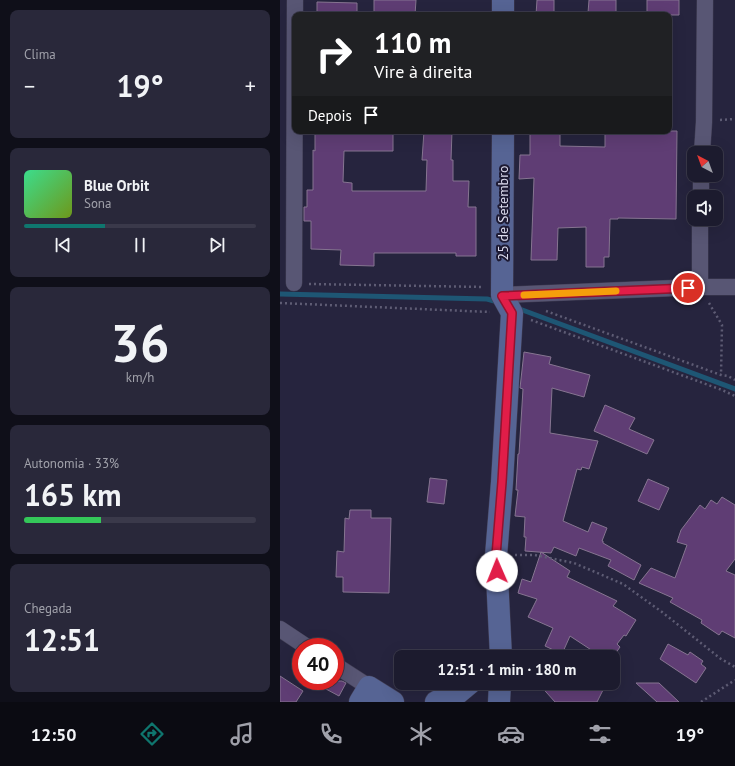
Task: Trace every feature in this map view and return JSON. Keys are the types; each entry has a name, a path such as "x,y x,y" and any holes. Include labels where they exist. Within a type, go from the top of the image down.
{"street":[{"path":"295,0 295,12"},
{"path":"503,0 503,12"},
{"path":"702,146 705,0"},
{"path":"294,283 295,134"},
{"name":"25 de Setembro","path":"499,650 496,556 503,474 507,304 503,134"},
{"path":"700,226 700,287"},
{"path":"507,304 700,287 735,287"},
{"path":"280,629 294,638"},
{"path":"344,674 365,695 393,702"},
{"path":"436,702 462,690"},
{"path":"499,702 500,690"}],"path":[{"path":"294,283 489,287 507,304"},
{"path":"700,287 722,325 721,375"},
{"path":"280,303 507,304 735,396"},
{"path":"539,308 721,375 728,376 735,380"},
{"path":"496,556 535,555 574,563 623,584 662,612 721,659 735,667"},
{"path":"701,702 735,680"}],"building":[{"path":"374,0 416,0 415,12 374,12"},
{"path":"537,0 554,0 554,12 536,12"},
{"path":"589,0 616,0 616,12 588,12"},
{"path":"647,0 679,0 679,15 672,15 672,12 647,12"},
{"path":"317,2 357,3 357,12 317,12"},
{"path":"672,131 677,131 676,219 610,219 609,257 604,257 604,267 586,267 586,227 558,228 557,260 531,260 534,178 519,179 520,155 530,155 530,134 560,134 560,146 605,147 605,134 672,134"},
{"path":"315,134 393,134 393,151 344,151 343,182 352,183 352,191 426,191 427,160 422,160 424,134 452,134 451,160 453,160 453,181 469,181 468,207 476,207 476,256 456,256 456,253 374,253 374,266 340,265 341,250 311,249 311,221 304,221 304,207 307,207 307,190 313,190 313,150 315,151"},
{"path":"524,352 551,357 549,364 590,375 584,397 552,388 550,433 598,441 589,469 582,467 581,470 577,469 563,521 588,532 592,522 607,528 602,541 603,543 641,565 634,580 608,566 611,560 579,548 576,556 554,547 551,553 525,551 525,517 515,516 518,490 516,490 523,389 520,388"},
{"path":"605,405 635,418 629,429 654,440 647,454 594,431"},
{"path":"430,478 447,480 444,504 427,502"},
{"path":"648,479 669,488 659,510 638,501"},
{"path":"722,497 735,505 735,559 726,571 735,575 735,638 722,631 719,635 701,623 702,620 670,602 673,598 639,583 651,568 675,578 687,545 677,542 681,530 700,505 705,509 711,500 717,504"},
{"path":"350,510 371,510 371,518 391,518 389,593 343,592 343,577 336,577 337,551 344,552 345,518 349,519"},
{"path":"541,552 570,571 567,577 617,601 613,606 636,620 626,636 624,635 617,644 620,647 618,650 591,650 570,636 564,650 554,650 545,646 553,628 528,617 537,599 518,593 522,579 531,582"},
{"path":"668,644 688,655 690,652 703,661 701,664 706,668 696,683 660,659"},
{"path":"280,676 292,684 292,690 303,691 296,702 280,702"},
{"path":"636,683 659,683 679,702 657,702"},
{"path":"328,690 342,690 339,696"},
{"path":"544,690 603,690 597,702 555,702"}],"waterway":[{"path":"280,294 487,299 498,302"},
{"path":"517,308 735,389"}],"slow traffic":[{"path":"524,295 616,291"}],"route":[{"path":"497,571 496,556 512,313 502,296 688,288"}]}
